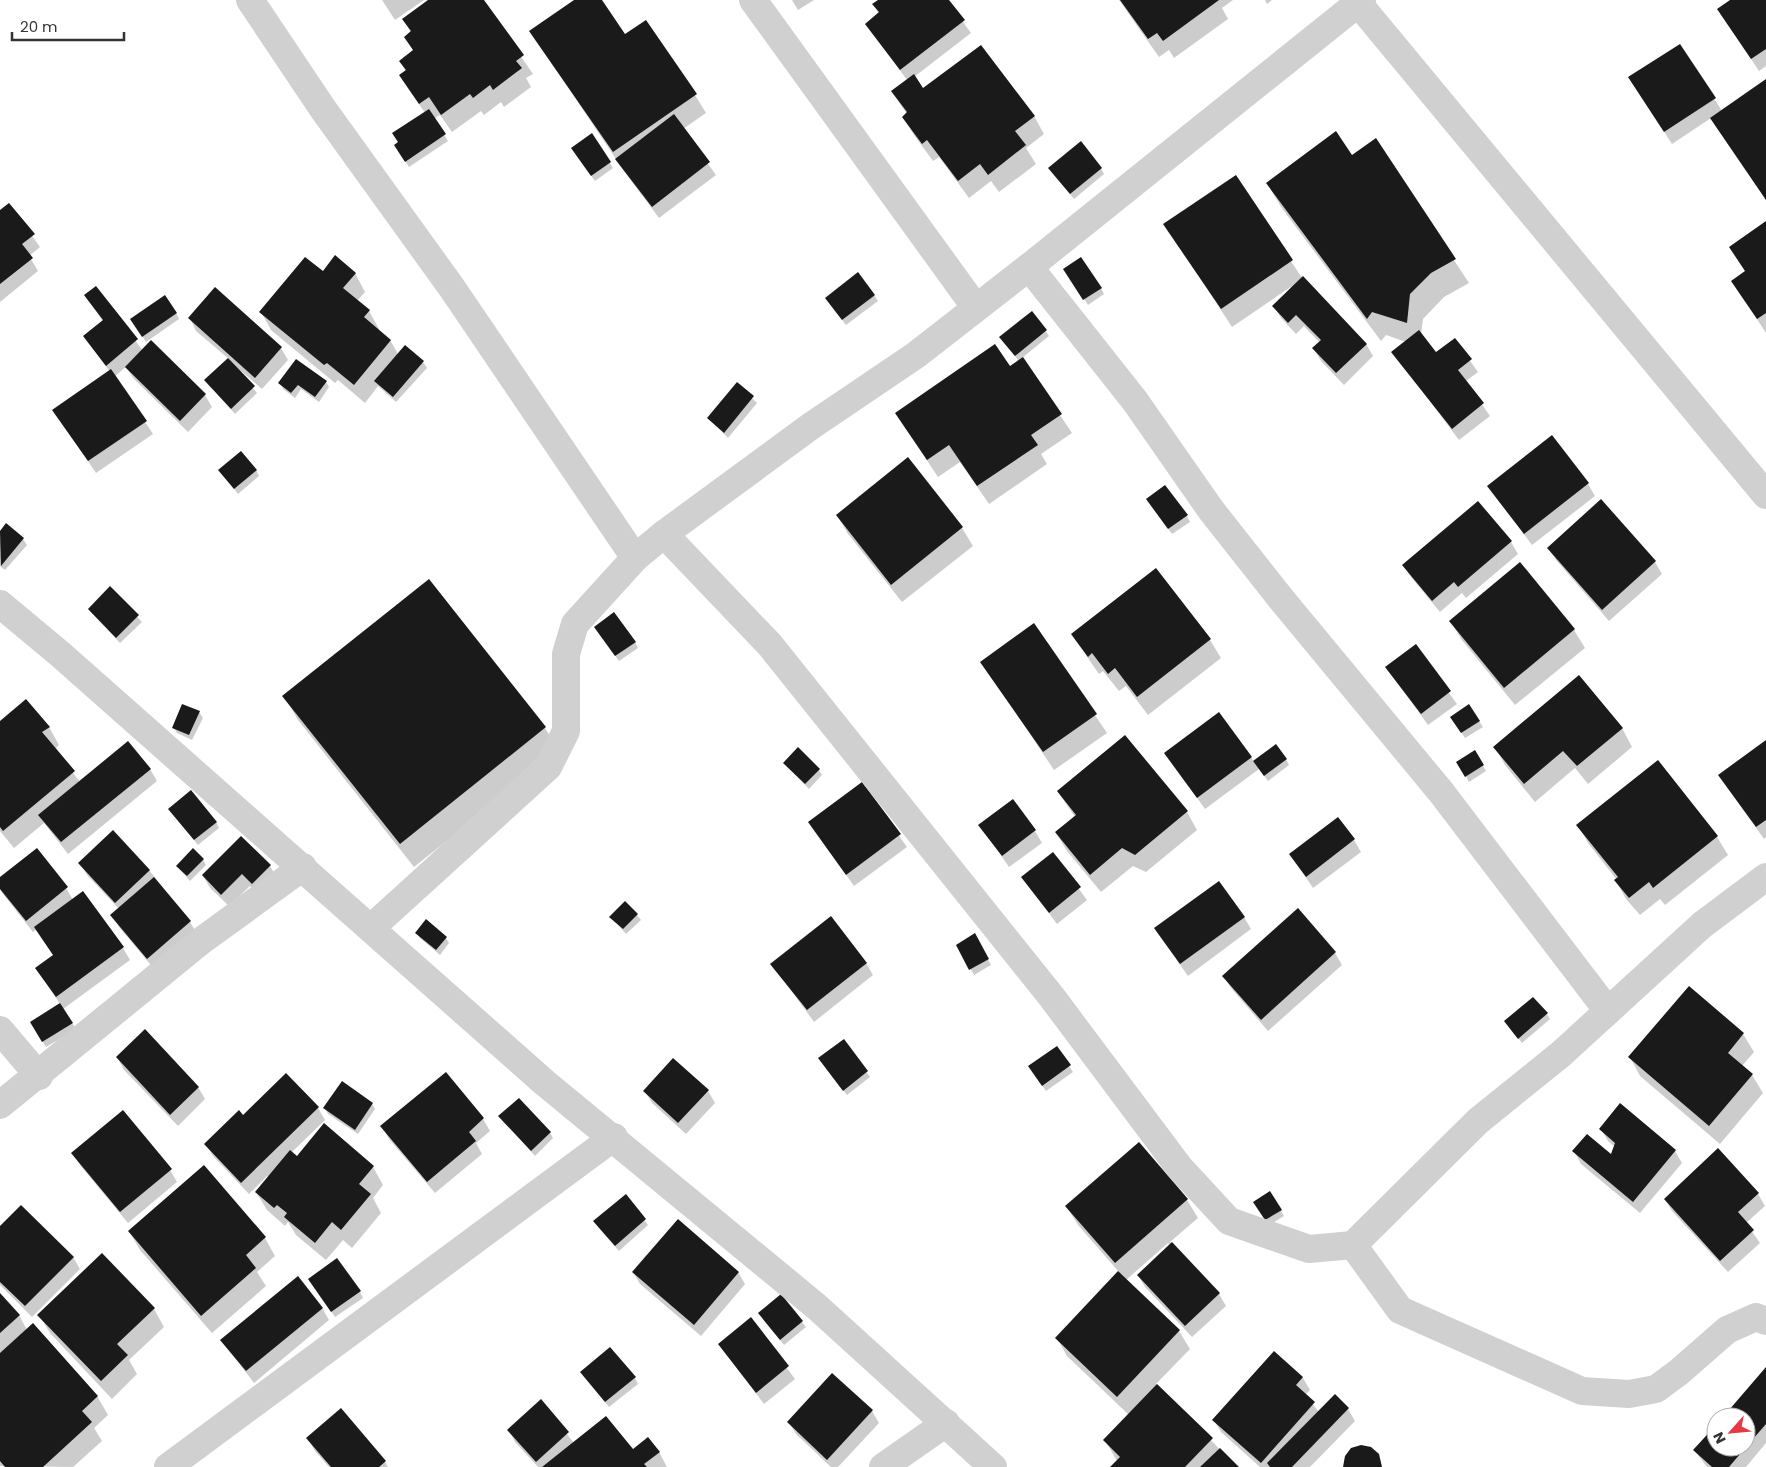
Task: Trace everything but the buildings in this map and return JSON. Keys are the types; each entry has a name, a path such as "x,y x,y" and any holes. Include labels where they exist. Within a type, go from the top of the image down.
{"street":[{"path":"250,0 323,109 452,288 635,558"},
{"path":"753,0 976,308"},
{"path":"371,928 548,766 566,731 566,654 575,624 635,558 664,534 811,426 916,355 1029,267 1360,1 1766,495"},
{"path":"1029,267 1135,401 1211,510 1282,600 1441,792 1608,1011"},
{"path":"664,534 770,645 1051,996 1179,1167 1229,1221 1309,1249 1354,1245 1478,1121 1561,1054 1702,925 1766,877"},
{"path":"0,604 60,654 545,1083 614,1137 817,1306 993,1467"},
{"path":"0,1105 39,1076 201,941 302,867"},
{"path":"0,1030 39,1076"},
{"path":"168,1467 614,1137"},
{"path":"1354,1245 1400,1310 1582,1391 1628,1394 1656,1389 1679,1372 1727,1330 1756,1317 1766,1321"},
{"path":"883,1467 946,1423"}]}
